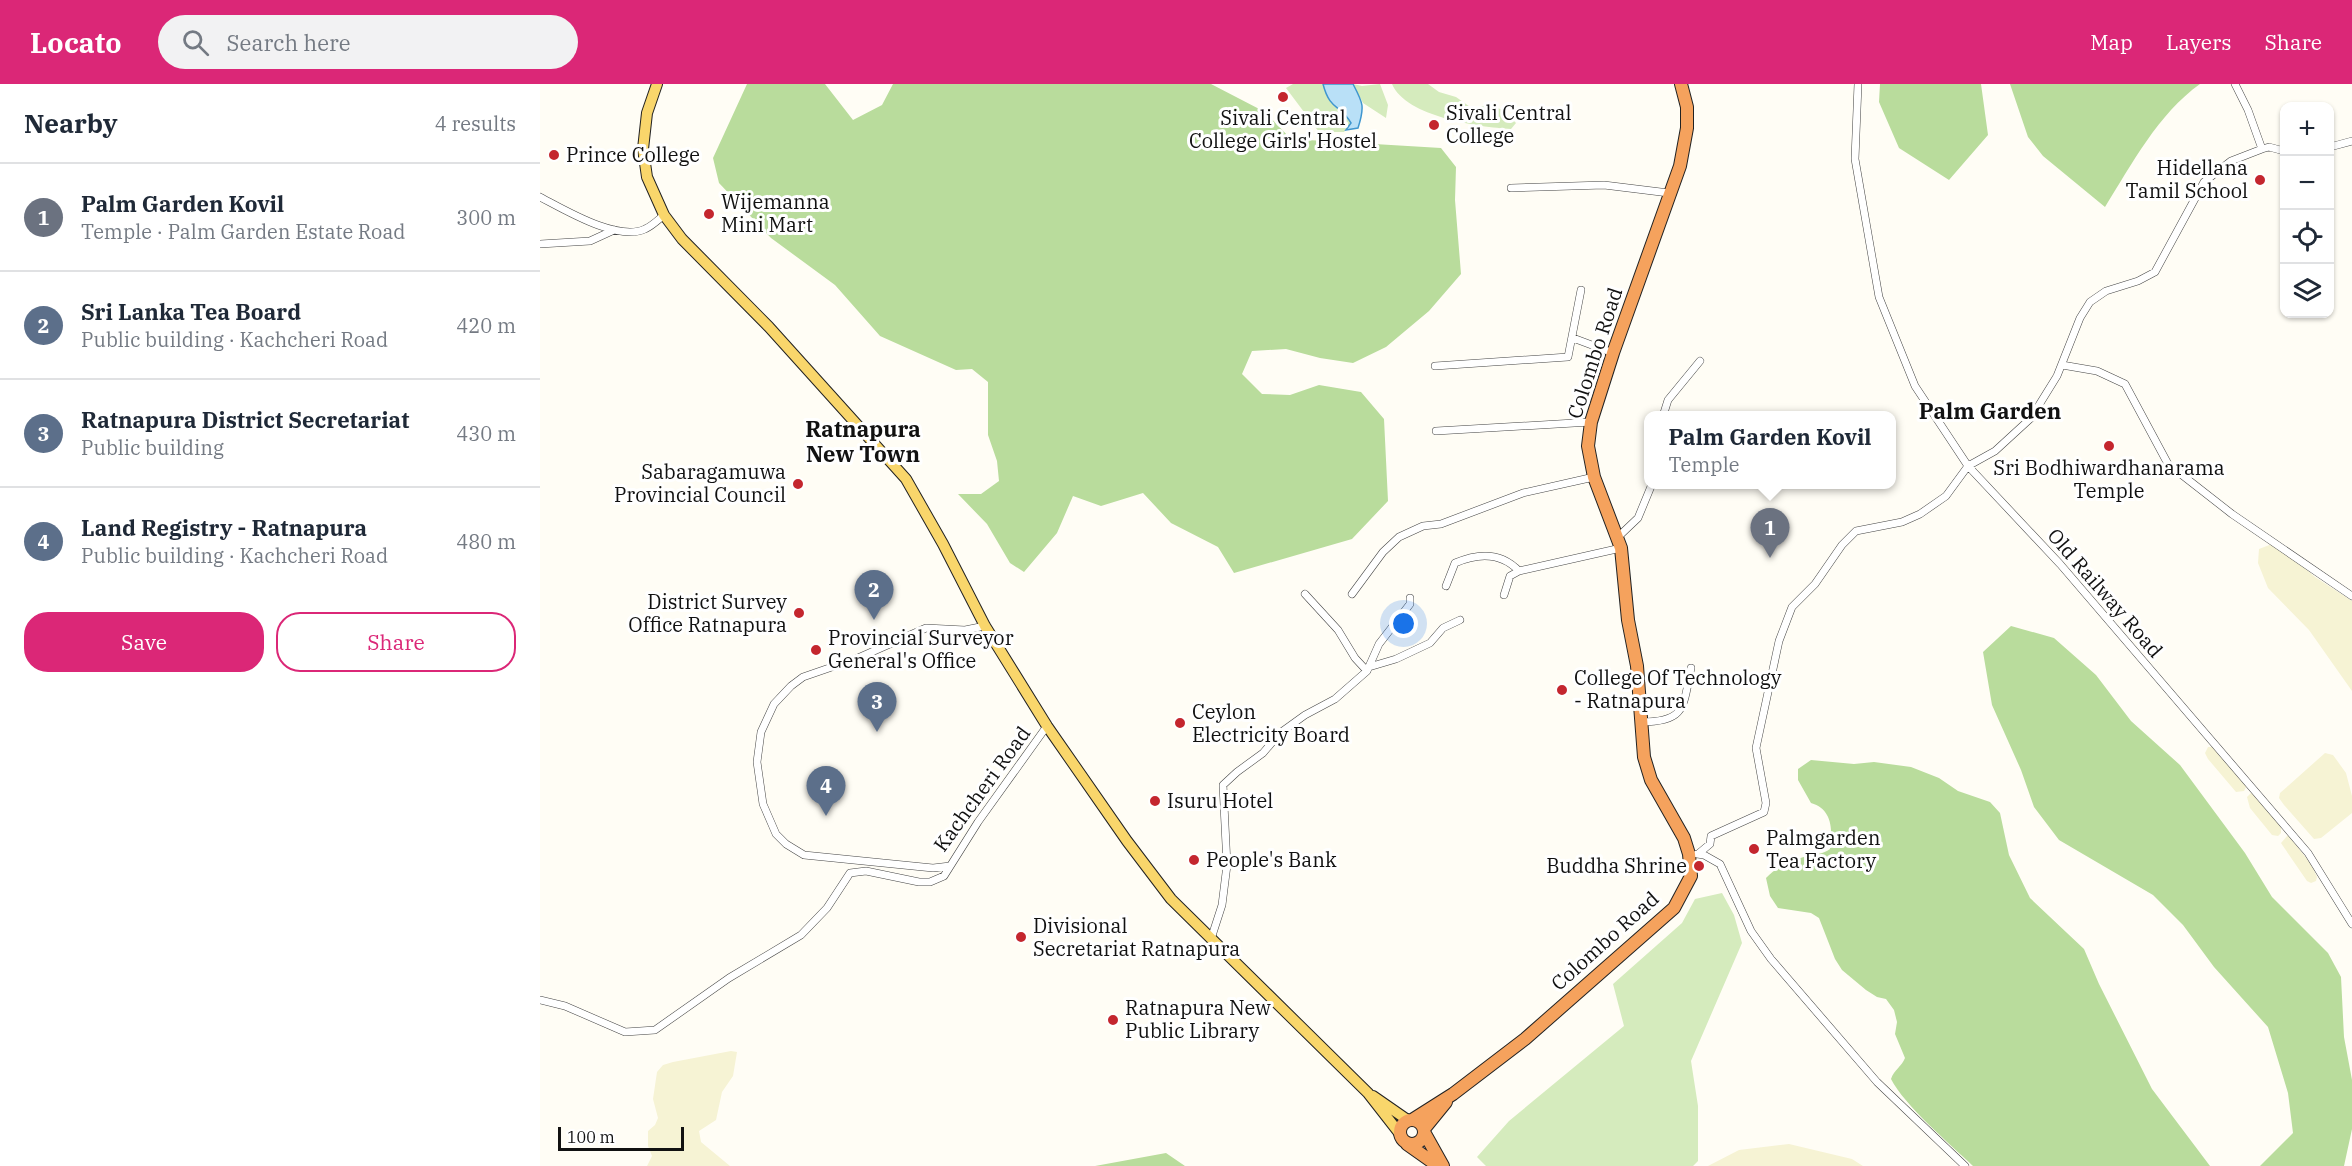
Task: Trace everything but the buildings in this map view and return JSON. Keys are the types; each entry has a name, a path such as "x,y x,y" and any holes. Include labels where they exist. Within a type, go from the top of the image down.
{"highway":[{"name":"Colombo Road","path":"1410,1120 1453,1094 1525,1039 1674,908 1691,876 1694,854 1651,780 1644,757 1637,666 1628,620 1619,542 1594,477 1588,446 1591,422 1613,353 1680,166 1687,129 1687,106 1681,84"},
{"name":"Colombo Road","path":"1424,1131 1453,1094"},
{"path":"1438,1166 1403,1139 1401,1127 1410,1120 1421,1124 1443,1166"},
{"path":"1403,1139 1419,1142 1424,1131"}],"main road":[{"path":"657,84 647,114 643,149 647,177 664,215 682,239 769,327 906,479 943,544 984,626 1047,726 1127,841 1171,899 1368,1093 1403,1139"},
{"path":"1368,1093 1410,1120"}],"street":[{"name":"Old Railway Road","path":"1858,84 1855,159 1879,297 1915,386 1968,466 2060,564 2308,853 2352,924"},
{"path":"2235,84 2248,110 2262,149"},
{"path":"2334,146 2352,141"},
{"path":"1694,854 1710,844 1711,836 1764,812 1766,803 1756,748 1779,641 1792,607 1815,584 1842,545 1856,531 1902,522 1920,514 1946,496 1968,466 1995,451 2031,418 2062,365 2080,318 2090,302 2106,291 2138,281 2155,272 2204,182 2231,161 2269,147 2280,150"},
{"path":"1511,188 1604,185 1669,193"},
{"path":"540,197 614,230 637,232 646,229 664,215"},
{"path":"540,244 590,241 614,230"},
{"path":"1435,366 1568,357 1581,290"},
{"path":"1573,339 1613,353"},
{"path":"1665,411 1668,400 1700,361"},
{"path":"2062,365 2097,371 2125,384 2168,464 2232,514 2352,596"},
{"path":"1436,431 1591,422"},
{"path":"1352,594 1383,552 1399,537 1423,526 1441,524 1523,493 1594,477"},
{"path":"1504,595 1510,576 1519,571 1619,542 1638,518 1650,489"},
{"path":"1446,586 1455,563 1465,559 1497,556 1510,562 1519,571"},
{"path":"1305,594 1338,630 1355,658 1368,669"},
{"path":"1368,669 1379,644 1410,603 1410,598"},
{"path":"1211,939 1222,905 1227,865 1223,785 1263,753 1281,733 1305,715 1335,699 1368,669 1430,643 1443,628 1460,621"},
{"name":"Kachcheri Road","path":"984,626 965,630 926,628 858,658 804,677 791,686 774,705 761,732 757,762 763,804 776,834 786,844 804,855 933,868 950,866 978,822 1047,726"},
{"path":"1641,722 1663,722 1675,717 1685,699 1691,668"},
{"path":"1694,854 1704,855 1720,864 1751,931 1771,959 1877,1082 1965,1166"},
{"path":"540,1000 565,1006 625,1032 655,1030 729,978 801,935 827,908 850,873 866,871 919,882 930,882 944,876 950,866"}],"shaded area":[{"path":"2272,544 2289,554 2315,577 2352,601 2352,691 2309,630 2268,588 2258,563 2259,549"},
{"path":"2208,747 2213,747 2247,785 2244,791 2236,792 2208,759 2205,753"},
{"path":"2325,753 2333,755 2346,773 2352,796 2352,813 2321,838 2314,839 2279,798 2280,793"},
{"path":"2251,793 2255,794 2281,825 2281,833 2278,836 2272,835 2250,808 2247,797"},
{"path":"2288,835 2311,864 2317,877 2316,881 2311,883 2307,881 2281,843"},
{"path":"731,1051 737,1052 733,1076 722,1092 716,1120 699,1131 701,1142 730,1166 647,1166 652,1156 648,1146 648,1131 655,1125 658,1118 653,1099 657,1072 663,1065 673,1062"},
{"path":"1789,1144 1852,1159 1863,1166 1708,1166 1739,1150"}],"green space":[{"path":"747,84 825,84 853,120 882,105 893,84 1211,84 1265,112 1291,139 1441,148 1456,167 1455,200 1461,274 1429,311 1386,347 1353,363 1320,358 1286,349 1252,351 1242,374 1262,394 1290,395 1319,385 1361,392 1384,419 1388,501 1352,539 1234,573 1218,547 1171,523 1143,493 1101,506 1073,496 1057,533 1024,572 1010,563 987,524 958,494 981,494 999,481 997,461 988,435 988,382 972,369 956,370 880,336 835,285 771,238 719,183 713,158"},
{"path":"1293,84 1323,84 1329,99 1352,123 1344,132 1319,132 1286,88"},
{"path":"1353,84 1362,86 1380,84 1388,105 1386,118 1363,103"},
{"path":"1392,84 1428,84 1439,92 1456,97 1473,109 1490,104 1504,111 1516,123 1511,129 1463,123 1445,118 1412,105"},
{"path":"1880,84 1981,84 1988,135 1949,180 1899,148 1879,102"},
{"path":"2010,84 2200,84 2171,110 2159,125 2105,207 2043,156 2028,137"},
{"path":"2011,626 2054,638 2096,675 2131,721 2180,765 2245,853 2272,897 2328,953 2341,977 2344,1037 2352,1080 2352,1129 2344,1166 2260,1166 2293,1133 2288,1093 2268,1027 2214,967 2183,925 2153,895 2059,840 2034,807 2021,770 1992,705 1983,652"},
{"path":"1811,760 1854,764 1874,762 1911,767 1939,778 1958,791 1990,802 2000,813 2009,855 2030,898 2084,949 2152,1089 2210,1166 1973,1166 1906,1101 1891,1079 1905,1058 1895,1034 1897,1022 1894,1010 1886,999 1877,997 1866,990 1842,970 1835,959 1819,918 1811,913 1778,908 1770,896 1766,878 1775,870 1790,862 1830,849 1830,821 1823,810 1811,803 1798,780 1798,769"},
{"path":"1722,893 1734,915 1742,943 1691,1061 1698,1106 1698,1161 1693,1166 1486,1166 1477,1157 1509,1121 1624,1026 1613,984 1682,923 1695,899"},
{"path":"1166,1153 1185,1166 1095,1166"}],"water":[{"path":"1323,84 1353,84 1362,105 1358,128 1346,130 1351,123 1329,99"}],"place":[{"name":"Sivali Central College Girls' Hostel","path":"1283,97"},
{"name":"Sivali Central College","path":"1434,125"},
{"name":"Prince College","path":"554,155"},
{"name":"Hidellana Tamil School","path":"2260,180"},
{"name":"Wijemanna Mini Mart","path":"709,214"},
{"name":"Sri Bodhiwardhanarama Temple","path":"2109,446"},
{"name":"Sabaragamuwa Provincial Council","path":"798,484"},
{"name":"Palm Garden Kovil","path":"1770,558"},
{"name":"District Survey Office Ratnapura","path":"799,613"},
{"name":"Sri Lanka Tea Board","path":"874,620"},
{"name":"Provincial Surveyor General's Office","path":"816,650"},
{"name":"College Of Technology - Ratnapura","path":"1562,690"},
{"name":"Ceylon Electricity Board","path":"1180,723"},
{"name":"Ratnapura District Secretariat","path":"877,732"},
{"name":"Isuru Hotel","path":"1155,801"},
{"name":"Land Registry - Ratnapura","path":"826,816"},
{"name":"Palmgarden Tea Factory","path":"1754,849"},
{"name":"People's Bank","path":"1194,860"},
{"name":"Buddha Shrine","path":"1699,866"},
{"name":"Divisional Secretariat Ratnapura","path":"1021,937"},
{"name":"Ratnapura New Public Library","path":"1113,1020"}],"district":[{"name":"Palm Garden","path":"1990,411"},
{"name":"Ratnapura New Town","path":"863,442"}]}
